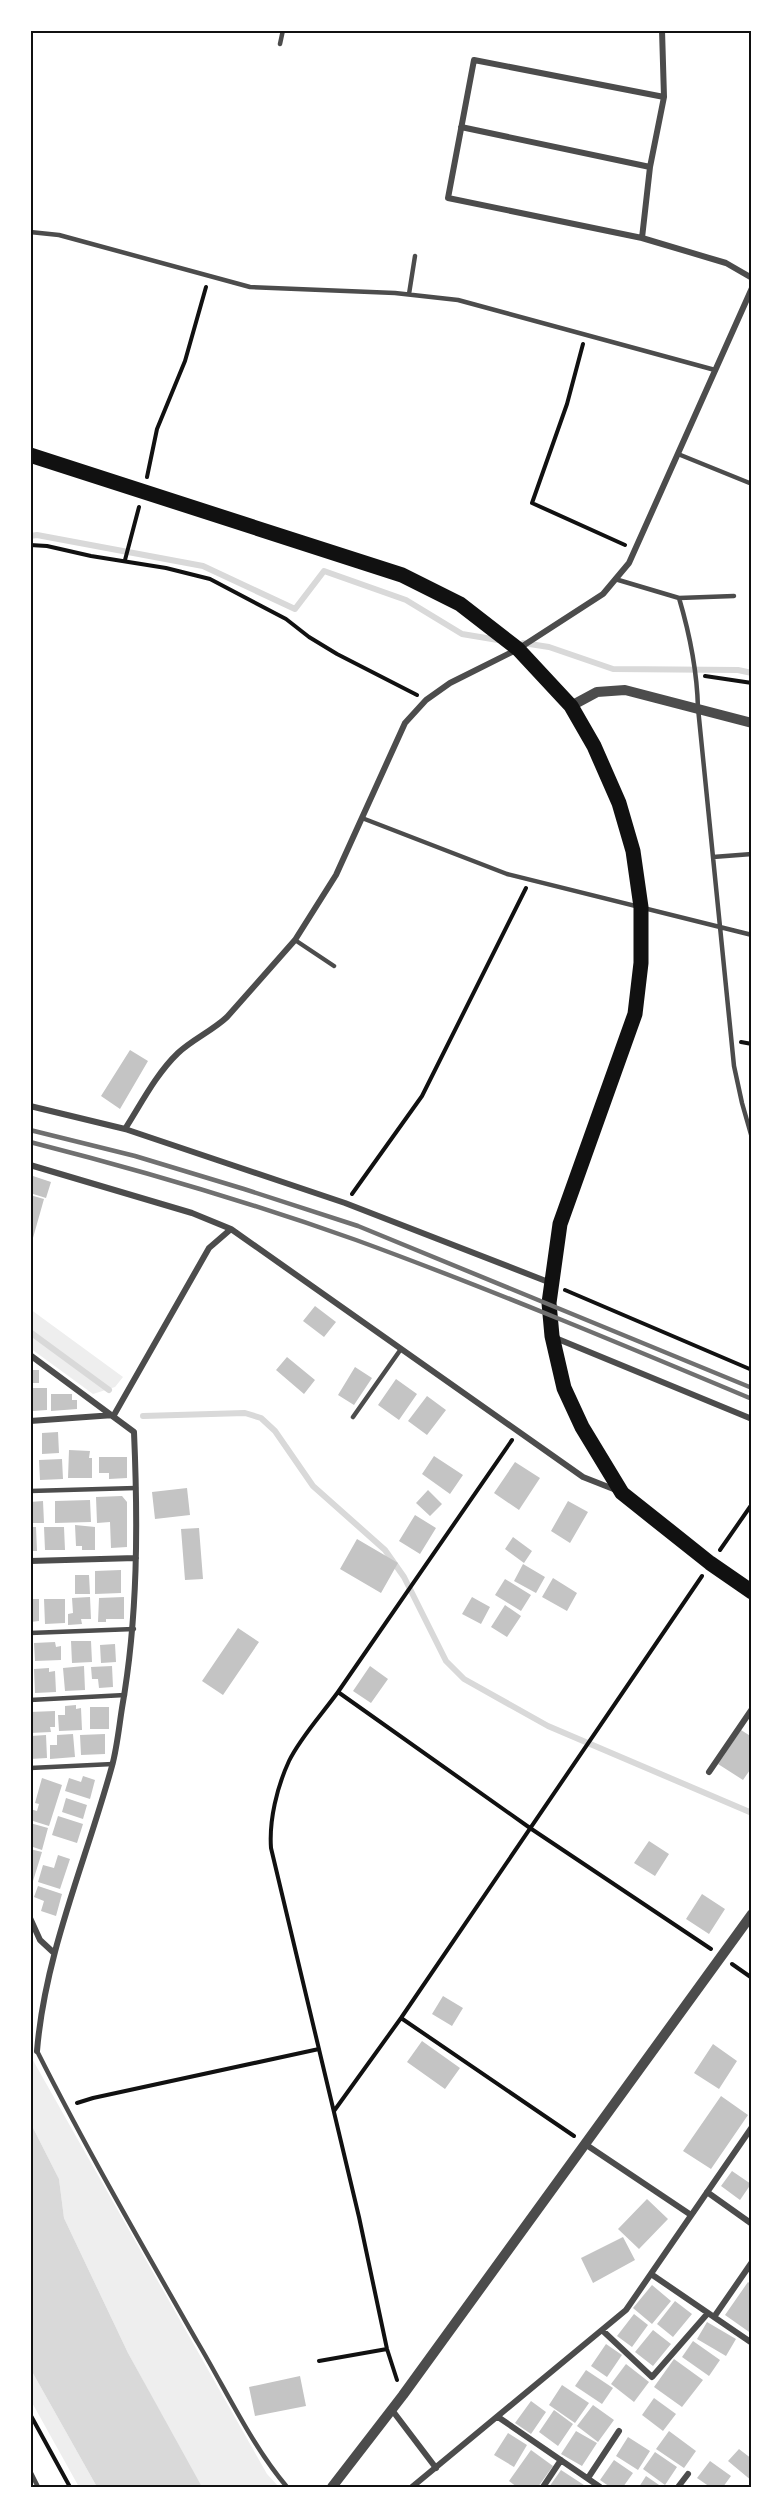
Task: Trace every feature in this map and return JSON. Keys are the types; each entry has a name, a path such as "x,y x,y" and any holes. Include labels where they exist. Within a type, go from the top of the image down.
{"main road":[{"path":"30,455 402,575 460,604 518,649 571,706 594,746 619,803 633,851 641,907 641,963 635,1014 560,1224 549,1303 552,1336 564,1388 582,1427 622,1493 710,1563 752,1592"}],"street":[{"path":"642,238 650,167 664,97 662,30"},
{"path":"664,97 474,60 448,198 642,238 726,263 752,278"},
{"path":"461,127 650,167"},
{"path":"125,1130 166,1066 180,1051 227,1017 295,940 336,875 405,723 426,700 450,682 518,649 603,594 629,563 752,288"},
{"path":"571,706 597,692 625,690 752,723"},
{"path":"30,1106 125,1130 345,1203 551,1283"},
{"path":"30,1164 192,1213 231,1229 583,1477 622,1493"},
{"path":"114,1415 209,1248 231,1229"},
{"path":"552,1336 752,1419"},
{"path":"30,1355 134,1432 136,1488 134,1629 113,1764 54,1953 40,2015 37,2051"},
{"path":"30,1421 114,1415"},
{"path":"30,1561 136,1558"},
{"path":"709,1772 752,1709"},
{"path":"332,2487 403,2395 752,1914"},
{"path":"30,1918 40,1940 54,1953"},
{"path":"412,2487 626,2310 750,2134 752,2127"},
{"path":"585,2144 691,2215"},
{"path":"707,2192 752,2224"},
{"path":"602,2330 652,2378 711,2315 752,2262"},
{"path":"651,2274 752,2343"},
{"path":"392,2410 436,2468"},
{"path":"498,2417 600,2487"},
{"path":"588,2478 619,2431"},
{"path":"543,2487 561,2460"},
{"path":"678,2487 688,2474"}],"lane":[{"path":"280,44 283,30"},
{"path":"30,232 59,235 250,287 409,294 458,300 715,370"},
{"path":"409,294 415,256"},
{"path":"678,454 752,484"},
{"path":"615,579 679,598 734,597"},
{"path":"679,598 690,635 697,675 698,708 734,1066 752,1138"},
{"path":"362,818 507,874 752,935"},
{"path":"713,857 752,854"},
{"path":"295,940 334,966"},
{"path":"353,1417 401,1349"},
{"path":"30,1491 136,1488"},
{"path":"30,1633 134,1629"},
{"path":"30,1700 125,1695"},
{"path":"30,1768 113,1764"},
{"path":"37,2051 65,2107 224,2388 268,2462 287,2487"},
{"path":"30,2471 38,2487"}],"path":[{"path":"125,560 144,491 157,429 185,361 209,277"},
{"path":"586,335 567,404 532,503 635,550"},
{"path":"30,545 125,560 210,579 286,620 309,638 337,654 426,700"},
{"path":"697,675 752,683"},
{"path":"345,1203 422,1096 530,879"},
{"path":"551,1283 752,1370"},
{"path":"403,2395 387,2349 334,2111 271,1848 270,1829 282,1780 290,1759 518,1432"},
{"path":"334,2111 401,2018 752,1504"},
{"path":"338,1692 530,1828 752,1978"},
{"path":"401,2018 585,2144"},
{"path":"65,2107 93,2098 319,2049"},
{"path":"319,2361 387,2349"},
{"path":"30,2414 70,2487"}],"shaded area":[{"path":"30,1309 123,1377 115,1387 93,1394 30,1348"},
{"path":"30,2055 267,2474 279,2487 202,2487 194,2475 128,2353 64,2218 59,2179 30,2122"},
{"path":"30,2122 59,2179 64,2218 128,2353 202,2487 97,2487 30,2368"},
{"path":"30,2368 97,2487 79,2487 30,2399"}],"building":[{"path":"130,1050 148,1061 120,1109 101,1096"},
{"path":"30,1175 51,1182 46,1198 30,1193"},
{"path":"30,1195 44,1199 31,1245 30,1245"},
{"path":"315,1306 336,1322 324,1337 303,1321"},
{"path":"287,1357 315,1380 304,1394 276,1370"},
{"path":"355,1367 372,1378 354,1405 338,1395"},
{"path":"30,1370 39,1370 39,1383 30,1383"},
{"path":"396,1379 417,1394 399,1420 378,1405"},
{"path":"30,1388 47,1388 47,1410 33,1411 33,1405 30,1405"},
{"path":"51,1394 72,1394 72,1400 77,1400 77,1409 51,1411"},
{"path":"427,1396 446,1410 427,1435 408,1421"},
{"path":"58,1432 59,1453 42,1454 42,1433"},
{"path":"69,1450 90,1451 92,1478 68,1478"},
{"path":"434,1456 463,1475 450,1494 422,1474"},
{"path":"99,1457 127,1457 127,1478 109,1479 109,1473 99,1473"},
{"path":"62,1459 63,1479 40,1480 39,1460"},
{"path":"515,1462 540,1478 519,1510 494,1493"},
{"path":"187,1488 190,1515 155,1519 152,1492"},
{"path":"428,1490 442,1504 430,1516 416,1503"},
{"path":"122,1496 127,1502 127,1547 111,1548 110,1522 97,1523 96,1497"},
{"path":"90,1500 91,1522 55,1523 55,1501"},
{"path":"43,1501 44,1523 30,1523 30,1502"},
{"path":"568,1501 588,1512 570,1543 551,1531"},
{"path":"415,1515 436,1528 420,1554 399,1541"},
{"path":"75,1525 95,1527 95,1550 82,1550 82,1546 76,1546"},
{"path":"30,1527 36,1527 37,1551 30,1551"},
{"path":"44,1527 64,1527 65,1550 45,1550"},
{"path":"199,1528 203,1579 185,1580 181,1529"},
{"path":"513,1537 532,1551 524,1563 505,1549"},
{"path":"357,1539 398,1563 381,1593 340,1569"},
{"path":"523,1564 545,1577 536,1593 514,1581"},
{"path":"121,1570 121,1593 95,1594 95,1571"},
{"path":"75,1575 89,1575 90,1594 75,1594"},
{"path":"553,1578 577,1593 567,1611 542,1597"},
{"path":"505,1579 531,1595 521,1611 495,1595"},
{"path":"90,1597 91,1619 81,1619 82,1624 68,1625 68,1614 73,1613 72,1598"},
{"path":"124,1597 124,1619 106,1619 106,1622 98,1622 99,1598"},
{"path":"472,1597 490,1607 481,1624 462,1614"},
{"path":"30,1599 39,1599 39,1621 30,1622"},
{"path":"44,1599 65,1599 65,1623 45,1624"},
{"path":"505,1605 521,1616 507,1637 491,1627"},
{"path":"238,1628 259,1642 223,1695 202,1681"},
{"path":"71,1641 91,1641 92,1662 72,1663"},
{"path":"55,1642 56,1647 61,1646 61,1660 35,1661 34,1643"},
{"path":"115,1644 116,1662 101,1663 100,1645"},
{"path":"84,1666 85,1690 65,1691 63,1668"},
{"path":"112,1666 113,1687 99,1688 98,1679 92,1679 91,1667"},
{"path":"370,1666 388,1679 371,1703 353,1691"},
{"path":"49,1668 49,1672 55,1671 56,1692 35,1693 34,1669"},
{"path":"76,1705 76,1709 81,1708 82,1730 59,1731 58,1715 65,1715 65,1706"},
{"path":"90,1707 109,1707 109,1729 90,1729"},
{"path":"55,1711 55,1727 50,1727 51,1732 30,1733 30,1712"},
{"path":"741,1730 752,1737 752,1767 743,1780 718,1764"},
{"path":"73,1734 75,1757 50,1759 50,1745 57,1745 57,1735"},
{"path":"105,1734 105,1754 81,1755 80,1735"},
{"path":"46,1735 47,1758 30,1759 31,1736"},
{"path":"83,1776 95,1780 90,1799 65,1791 69,1778 81,1782"},
{"path":"42,1778 62,1785 49,1826 30,1820 30,1809 37,1811 39,1804 35,1803"},
{"path":"66,1798 87,1805 83,1819 62,1812"},
{"path":"58,1816 83,1824 77,1843 52,1835"},
{"path":"30,1823 48,1828 42,1850 30,1846"},
{"path":"649,1841 669,1854 655,1876 634,1863"},
{"path":"30,1849 42,1852 33,1881 30,1880"},
{"path":"58,1855 70,1859 60,1889 38,1882 43,1865 54,1868"},
{"path":"38,1886 62,1894 56,1916 41,1911 44,1901 34,1897"},
{"path":"702,1894 725,1909 709,1934 686,1919"},
{"path":"443,1996 463,2008 452,2026 432,2014"},
{"path":"422,2041 460,2068 445,2089 407,2062"},
{"path":"713,2044 737,2061 719,2089 694,2073"},
{"path":"721,2096 748,2115 711,2169 683,2151"},
{"path":"732,2171 751,2184 740,2200 721,2186"},
{"path":"647,2199 668,2219 639,2249 618,2229"},
{"path":"623,2237 635,2260 593,2283 581,2258"},
{"path":"748,2282 752,2285 752,2334 725,2315"},
{"path":"652,2285 671,2301 652,2324 633,2308"},
{"path":"675,2301 692,2314 673,2337 657,2324"},
{"path":"634,2314 648,2325 632,2347 617,2336"},
{"path":"707,2322 736,2339 726,2356 697,2339"},
{"path":"653,2330 671,2344 653,2366 635,2352"},
{"path":"693,2341 720,2360 709,2376 682,2357"},
{"path":"606,2344 622,2355 607,2377 591,2366"},
{"path":"674,2359 703,2380 682,2407 654,2387"},
{"path":"626,2364 649,2382 634,2402 611,2384"},
{"path":"586,2370 613,2388 602,2404 575,2386"},
{"path":"300,2376 306,2406 255,2416 249,2387"},
{"path":"562,2385 589,2403 575,2423 549,2405"},
{"path":"654,2398 676,2414 663,2431 642,2415"},
{"path":"531,2401 546,2412 531,2434 515,2423"},
{"path":"593,2405 614,2420 598,2442 577,2426"},
{"path":"554,2410 573,2424 558,2446 539,2432"},
{"path":"576,2431 597,2443 582,2466 561,2454"},
{"path":"669,2431 696,2451 684,2468 656,2449"},
{"path":"508,2433 527,2445 514,2467 494,2455"},
{"path":"628,2437 650,2451 638,2470 616,2456"},
{"path":"739,2449 752,2459 752,2481 728,2461"},
{"path":"531,2450 553,2466 538,2487 517,2487 509,2481"},
{"path":"655,2452 677,2467 665,2485 643,2469"},
{"path":"614,2460 633,2473 623,2487 610,2487 600,2480"},
{"path":"710,2461 731,2476 723,2487 710,2487 697,2478"},
{"path":"561,2470 587,2487 549,2487"},
{"path":"646,2476 662,2487 639,2487"}],"waterway":[{"path":"30,536 37,535 203,566 295,609 324,571 406,600 462,634 498,640"},
{"path":"523,643 549,647 613,669 738,670 752,673"},
{"path":"30,1332 109,1390"},
{"path":"143,1416 245,1413 261,1418 275,1431 313,1486 385,1550 404,1577 446,1661 464,1679 548,1726 752,1813"}],"railway":[{"path":"30,1130 135,1156 358,1226 752,1388"},
{"path":"30,1142 194,1187 356,1240 506,1297 752,1399"}]}
